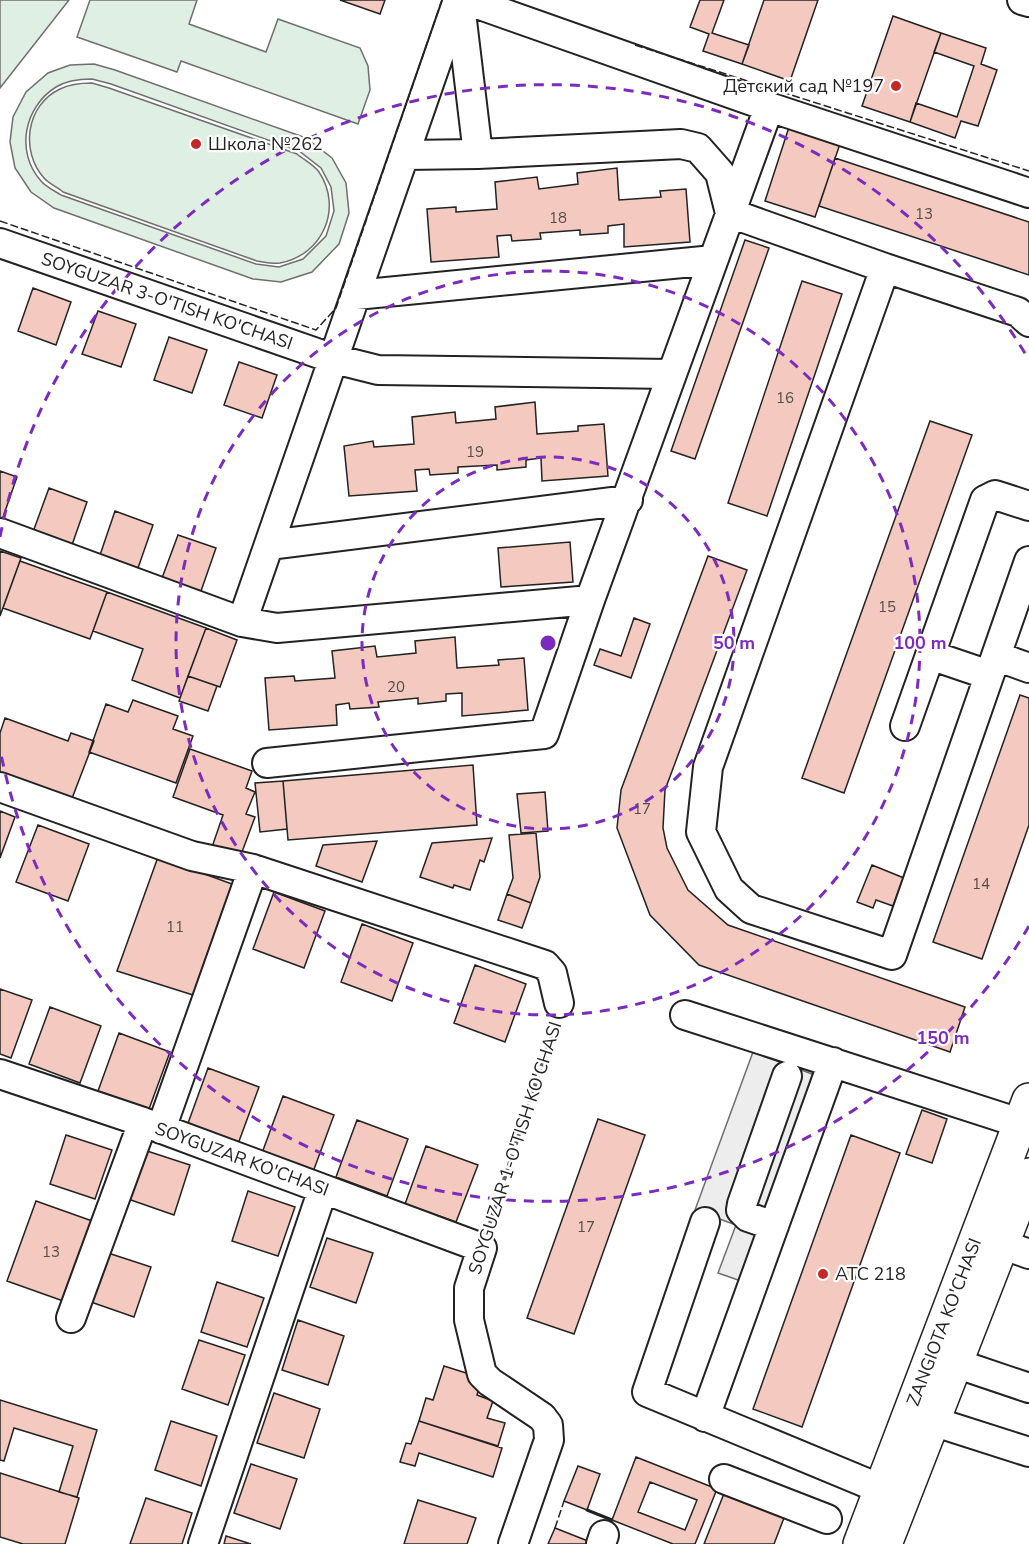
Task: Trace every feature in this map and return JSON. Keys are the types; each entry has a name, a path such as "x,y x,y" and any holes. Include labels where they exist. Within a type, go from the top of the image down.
{"main road":[{"name":"ZANGIOTA KO'CHASI","path":"885,1544 922,1416 1003,1244 1026,1116"},
{"name":"ZANGIOTA KO'CHASI","path":"860,1544 881,1489 955,1363 1029,1175"}],"street":[{"path":"459,0 478,154"},
{"path":"242,622 459,0"},
{"path":"466,0 768,107 1029,193"},
{"path":"1022,0 1029,2"},
{"path":"267,763 544,734 768,107"},
{"path":"405,155 478,154 681,144 698,148 720,173 730,213"},
{"path":"730,213 1018,312 1029,322"},
{"name":"SOYGUZAR 3-O'TISH KO'CHASI","path":"0,243 334,359 378,370 672,374"},
{"path":"356,295 713,260"},
{"path":"885,268 708,767 701,832 729,889 751,909 892,955 1029,561"},
{"path":"905,726 985,500 995,495 1029,506"},
{"path":"269,545 627,500"},
{"path":"0,533 242,622 277,628 590,600"},
{"path":"930,656 1029,668"},
{"name":"SOYGUZAR 1-O'TISH KO'CHASI","path":"0,787 192,856 253,869 545,965 552,973 559,1003"},
{"path":"71,1318 152,1126 253,869"},
{"path":"685,1015 833,1062 1026,1116"},
{"path":"705,1417 833,1062"},
{"name":"SOYGUZAR KO'CHASI","path":"0,1074 152,1126 482,1248"},
{"path":"774,1226 748,1217 741,1210 787,1076"},
{"path":"203,1544 323,1190"},
{"path":"705,1222 647,1392 881,1489"},
{"name":"SOYGUZAR 1-O'TISH KO'CHASI","path":"482,1248 469,1288 468,1320 482,1374 490,1382 542,1417 548,1425 549,1440 513,1544"},
{"path":"955,1363 1029,1388"},
{"path":"922,1416 1029,1452"},
{"path":"724,1479 827,1519"}],"path":[{"name":"SOYGUZAR 1-O'TISH KO'CHASI","path":"482,1248 558,1017 559,1003"}],"green space":[{"path":"0,0 69,0 0,88"},
{"path":"90,0 197,0 189,24 266,52 278,19 360,48 368,66 370,90 358,124 181,61 177,72 77,37"},
{"path":"94,64 115,70 306,138 332,158 346,183 349,213 339,244 312,272 281,282 253,279 54,208 31,192 15,168 10,142 13,117 26,92 48,73 70,65","holes":["92,79 299,151 321,168 331,187 334,211 326,236 303,259 279,267 256,264 61,195 48,187 33,169 26,144 30,118 36,106 56,87 69,81"]},
{"path":"92,83 297,154 317,169 326,186 329,215 318,240 295,258 280,263 257,261 63,192 50,183 36,167 32,155 30,129 34,117 49,96 60,89 75,84"}],"shaded area":[{"path":"753,1052 820,1077 744,1282 718,1273 736,1225 695,1210"}],"building":[{"path":"340,0 385,0 380,14"},
{"path":"700,0 724,0 712,33 749,45 742,64 703,51 709,34 690,27"},
{"path":"764,0 818,0 790,81 742,64"},
{"path":"893,16 941,33 910,122 862,106"},
{"path":"941,33 986,48 981,64 997,70 978,126 961,121 955,138 910,122 916,103 957,117 974,66 934,52"},
{"path":"790,124 841,141 815,217 765,201"},
{"path":"835,158 1029,222 1029,275 819,206"},
{"path":"617,168 619,200 661,197 660,191 686,189 690,242 624,247 624,224 608,226 608,233 580,235 580,230 540,233 541,239 512,241 511,235 497,236 499,257 431,262 427,209 456,207 456,212 497,209 495,182 537,177 539,189 578,184 577,173"},
{"path":"745,240 769,248 695,459 671,451"},
{"path":"802,281 842,294 767,516 728,503"},
{"path":"33,288 71,302 56,345 18,331"},
{"path":"98,311 136,324 121,367 82,354"},
{"path":"169,337 207,350 192,393 154,380"},
{"path":"239,362 277,375 262,418 224,405"},
{"path":"535,402 537,434 578,431 578,426 604,424 608,476 542,481 541,458 526,460 526,467 497,470 497,465 458,467 458,473 430,475 429,469 415,470 417,491 349,496 344,446 373,441 374,447 414,444 412,417 455,412 456,423 496,419 495,407"},
{"path":"930,421 972,435 844,793 802,778"},
{"path":"0,471 17,477 2,520 0,519"},
{"path":"49,488 87,502 72,545 33,532"},
{"path":"115,511 153,525 138,568 100,555"},
{"path":"178,535 216,548 201,591 162,578"},
{"path":"570,542 573,582 501,587 498,548"},
{"path":"0,551 21,558 0,616"},
{"path":"708,556 747,570 665,790 663,828 667,848 688,890 728,925 965,1007 950,1052 699,965 650,915 617,828 621,790"},
{"path":"20,561 107,592 90,639 3,608"},
{"path":"107,592 206,628 180,698 132,680 143,649 93,631"},
{"path":"634,618 650,624 631,678 594,665 600,649 621,656"},
{"path":"206,628 237,640 220,687 188,676"},
{"path":"455,637 457,668 499,665 498,660 524,658 528,710 462,716 462,693 446,694 446,701 418,704 418,698 378,702 379,707 350,709 349,703 336,705 337,725 269,730 265,678 294,676 295,681 335,678 332,651 375,646 377,657 416,653 415,641"},
{"path":"188,676 217,686 208,711 179,701"},
{"path":"1020,695 1029,698 1029,825 982,959 933,942"},
{"path":"133,700 178,716 173,729 193,736 176,783 89,752 106,704 128,712"},
{"path":"5,718 68,741 71,733 94,741 71,801 0,776 0,733"},
{"path":"190,749 252,771 246,788 255,792 246,814 255,817 239,860 211,850 223,815 173,797"},
{"path":"473,765 477,825 288,840 283,781"},
{"path":"283,781 287,829 260,832 255,783"},
{"path":"545,792 548,831 521,833 517,794"},
{"path":"0,811 15,817 0,858"},
{"path":"38,825 89,844 68,901 16,882"},
{"path":"536,833 540,877 531,903 507,894 513,878 509,835"},
{"path":"492,838 484,862 480,860 470,890 454,885 453,888 420,877 432,843"},
{"path":"377,841 362,882 316,866 323,845"},
{"path":"158,857 232,884 193,995 117,971"},
{"path":"872,865 904,878 893,906 876,900 873,908 857,902"},
{"path":"274,892 325,911 304,968 253,949"},
{"path":"507,894 531,903 522,928 498,920"},
{"path":"362,924 413,943 392,1001 341,982"},
{"path":"475,965 526,984 505,1042 454,1023"},
{"path":"0,989 32,1000 11,1058 0,1054"},
{"path":"50,1007 101,1026 80,1083 29,1064"},
{"path":"119,1033 170,1052 149,1109 98,1091"},
{"path":"208,1068 259,1087 238,1144 187,1126"},
{"path":"283,1096 334,1115 313,1172 262,1153"},
{"path":"922,1110 947,1119 932,1163 906,1154"},
{"path":"598,1119 645,1135 574,1334 527,1318"},
{"path":"357,1120 408,1139 387,1196 336,1177"},
{"path":"66,1135 112,1150 95,1199 50,1184"},
{"path":"851,1135 900,1153 802,1427 753,1409"},
{"path":"426,1146 478,1165 456,1222 405,1204"},
{"path":"144,1150 190,1165 174,1215 128,1199"},
{"path":"248,1191 295,1207 278,1256 232,1241"},
{"path":"36,1201 95,1222 66,1302 7,1281"},
{"path":"327,1238 373,1253 356,1303 310,1287"},
{"path":"105,1252 151,1267 134,1317 88,1301"},
{"path":"217,1282 264,1298 247,1347 201,1332"},
{"path":"298,1320 344,1336 328,1385 282,1370"},
{"path":"199,1340 245,1355 228,1405 182,1389"},
{"path":"444,1366 482,1378 477,1395 493,1401 487,1418 505,1423 498,1446 419,1421 426,1398 433,1400"},
{"path":"274,1393 320,1409 304,1458 257,1443"},
{"path":"0,1400 97,1430 77,1497 59,1492 73,1446 14,1428 4,1461 0,1460"},
{"path":"171,1421 217,1436 201,1486 155,1470"},
{"path":"419,1421 502,1448 493,1477 419,1453 415,1466 400,1462 406,1443 411,1444"},
{"path":"636,1457 717,1489 695,1544 673,1544 612,1520","holes":["650,1482 697,1500 685,1530 638,1512"]},
{"path":"251,1464 297,1479 280,1529 234,1513"},
{"path":"578,1466 600,1474 587,1510 564,1501"},
{"path":"0,1473 79,1498 65,1544 23,1544 0,1537"},
{"path":"727,1486 787,1510 774,1544 704,1544"},
{"path":"146,1498 192,1513 182,1544 130,1544"},
{"path":"418,1500 476,1518 467,1544 404,1544"},
{"path":"555,1528 588,1541 587,1544 548,1544"},
{"path":"226,1536 251,1544 224,1544"}],"fence":[{"path":"0,221 316,330 336,308 442,0"},
{"path":"635,45 1029,171"},
{"path":"555,1528 564,1501"}],"wall":[{"path":"587,1510 612,1520"}],"place":[{"name":"Детский сад №197","path":"896,86"},
{"name":"Школа №262","path":"196,144"},
{"name":"АТС 218","path":"823,1274"}]}
